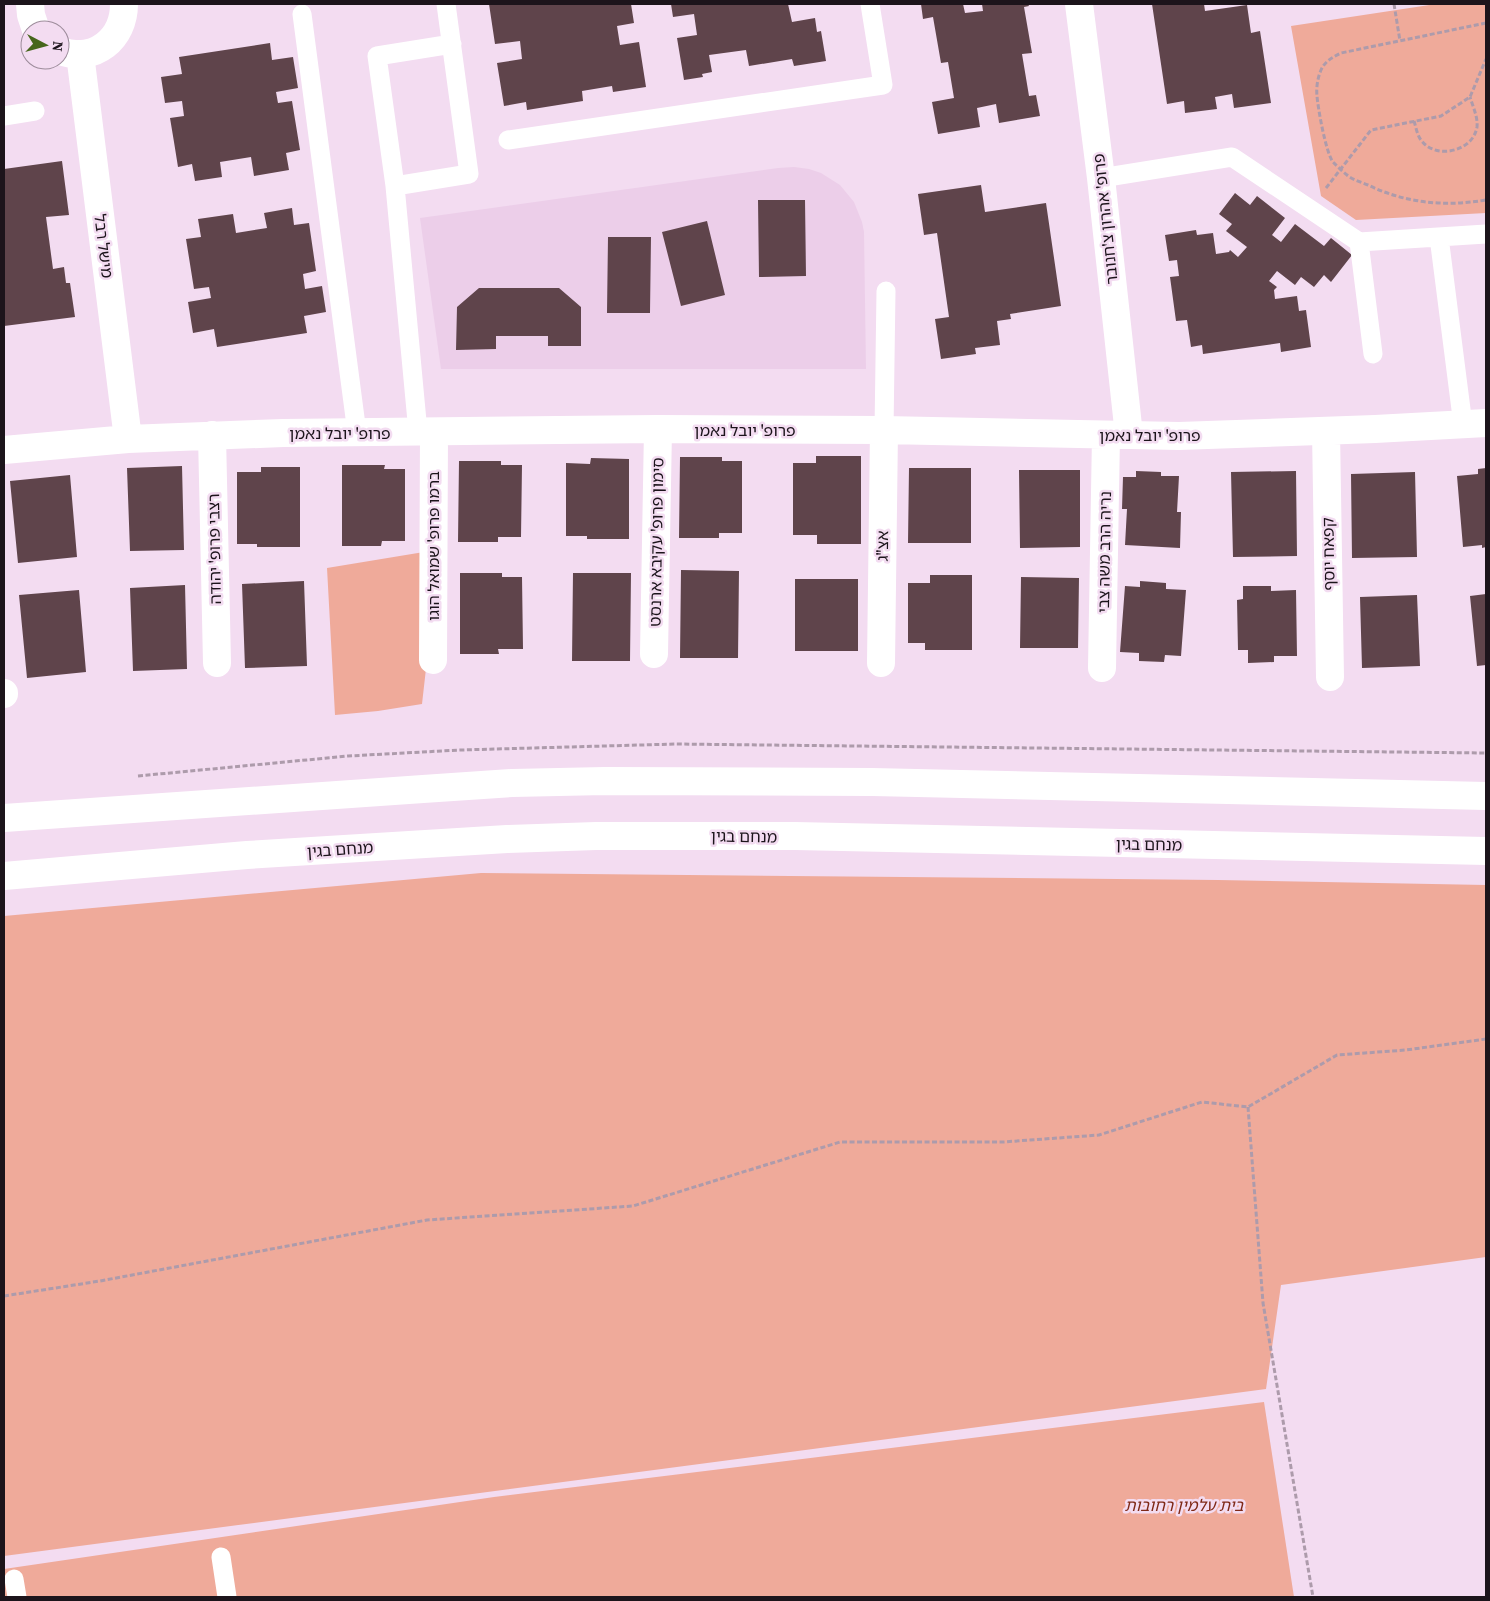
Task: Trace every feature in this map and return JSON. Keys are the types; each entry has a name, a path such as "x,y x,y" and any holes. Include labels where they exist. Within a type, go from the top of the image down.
{"street":[{"path":"30,4 33,20"},
{"path":"70,52 90,52 103,47 121,25 124,4"},
{"name":"פרופ' אהרון צ'חנובר","path":"1079,4 1101,178 1118,435"},
{"name":"מישל רבל","path":"70,52 128,439"},
{"name":"פרופ' יובל נאמן","path":"4,450 128,439 212,435 658,429 884,430 1179,436 1475,424"},
{"name":"סימון פרופ' עקיבא ארנסט","path":"654,654 658,429"},
{"name":"אצ\"ג","path":"881,663 884,430"},
{"name":"קפאח יוסף","path":"1326,431 1330,677"},
{"name":"ברמו פרופ' שמואל הוגו","path":"426,432 433,660"},
{"name":"רצבי פרופ' יהודה","path":"212,435 217,663"},
{"name":"נריה הרב משה צבי","path":"1102,668 1118,435"},
{"path":"4,818 512,783 605,781 872,782 1486,796"},
{"name":"מנחם בגין","path":"4,876 247,855 488,840 596,836 795,836 1486,851"}],"lane":[{"path":"395,186 469,174 446,4"},
{"path":"508,140 883,86 870,4"},
{"path":"302,14 357,433"},
{"path":"426,432 377,56 452,44"},
{"path":"4,116 35,111"},
{"path":"1101,178 1232,157 1359,242 1486,234"},
{"path":"1439,237 1475,424"},
{"path":"1359,242 1373,354"},
{"path":"884,430 886,291"},
{"path":"221,1557 227,1597"}],"path":[{"path":"1394,4 1400,41"},
{"path":"1486,23 1341,53 1329,59 1322,68 1318,81 1317,96 1328,151 1333,162 1348,176 1381,192 1413,201 1442,203 1486,200"},
{"path":"1309,208 1371,130 1441,116 1470,97 1486,59"},
{"path":"1414,121 1420,139 1428,146 1441,151 1457,150 1471,142 1477,129 1477,118 1470,97"},
{"path":"4,1296 100,1281 427,1220 634,1206 840,1142 1003,1142 1099,1136 1202,1102 1248,1107 1337,1055 1406,1050 1486,1039"},
{"path":"1248,1107 1263,1303 1313,1597"}],"shaded area":[{"path":"794,167 821,173 840,185 854,202 862,222 864,232 866,369 441,369 420,218"}],"green space":[{"path":"1436,4 1486,4 1486,213 1356,220 1321,196 1291,26"},
{"path":"430,551 428,651 422,704 335,715 327,568"},
{"path":"481,873 1218,880 1486,885 1486,1257 1281,1285 1266,1389 4,1556 4,916"},
{"name":"בית עלמין רחובות","path":"1264,1402 1294,1597 4,1597 4,1569 494,1497"}],"building":[{"path":"489,4 631,4 634,23 617,26 620,45 639,42 646,87 613,92 612,86 582,91 583,101 527,110 526,102 504,106 497,63 522,59 520,41 495,44"},
{"path":"671,4 788,4 792,22 815,18 817,32 821,31 826,61 794,66 792,59 749,66 746,50 709,55 712,72 702,74 703,77 684,80 677,38 697,35 694,14 673,17"},
{"path":"921,4 963,4 965,13 983,11 982,4 1028,4 1029,6 1024,7 1032,53 1022,54 1029,96 1036,95 1040,116 999,123 996,104 977,108 980,127 938,134 932,102 954,98 948,62 941,63 933,17 923,19"},
{"path":"1152,4 1204,4 1205,11 1247,5 1251,33 1260,31 1271,103 1234,108 1232,94 1215,97 1217,109 1185,113 1184,101 1167,104"},
{"path":"270,43 272,60 293,57 298,88 276,92 278,103 292,101 300,150 286,153 289,170 254,176 251,157 220,162 222,177 195,181 192,164 178,167 170,118 184,116 182,101 165,103 161,77 182,74 179,57"},
{"path":"62,161 69,215 46,217 53,269 64,267 66,283 70,283 75,317 4,326 4,169"},
{"path":"981,185 985,212 1046,203 1061,306 1010,314 1011,319 997,321 1000,345 975,348 976,354 941,359 935,319 949,317 937,233 924,235 918,194"},
{"path":"1235,193 1250,205 1257,196 1285,218 1272,235 1281,242 1295,224 1324,246 1331,238 1352,255 1331,282 1324,275 1314,287 1301,277 1295,285 1277,271 1269,281 1277,287 1274,290 1275,299 1297,296 1299,311 1306,310 1311,347 1281,352 1280,343 1203,354 1202,345 1191,347 1187,320 1176,321 1170,277 1179,276 1177,260 1169,261 1165,235 1196,230 1197,235 1213,233 1216,254 1229,252 1230,250 1238,257 1247,247 1226,231 1232,224 1219,214"},
{"path":"758,200 805,200 806,276 759,277"},
{"path":"292,208 294,225 309,223 316,271 303,274 305,289 322,286 326,312 304,316 307,333 217,347 214,329 193,333 188,302 211,298 209,287 194,289 186,239 201,237 198,219 233,214 236,233 267,228 264,213"},
{"path":"707,221 725,295 681,306 662,232"},
{"path":"608,237 651,237 650,313 607,313"},
{"path":"479,288 559,288 581,307 581,346 548,346 548,336 496,336 496,349 456,350 457,307"},
{"path":"816,456 861,456 861,544 817,544 817,535 793,535 793,463 816,463"},
{"path":"680,457 722,457 722,461 742,461 742,533 719,533 719,538 679,538"},
{"path":"591,458 629,459 629,539 587,539 587,536 566,536 566,463 590,464"},
{"path":"459,461 501,461 501,465 522,465 521,537 498,537 498,542 458,542"},
{"path":"342,465 385,465 384,469 405,469 405,541 382,541 381,546 342,546"},
{"path":"182,466 184,550 130,551 127,468"},
{"path":"261,467 300,467 300,547 257,547 257,544 237,544 237,472 261,472"},
{"path":"909,468 971,468 971,543 908,543"},
{"path":"1486,468 1486,547 1482,548 1482,545 1463,547 1457,476 1478,474 1478,469"},
{"path":"1019,470 1080,470 1080,547 1020,548"},
{"path":"1136,471 1161,472 1161,476 1179,476 1177,512 1181,512 1180,548 1125,545 1127,509 1122,509 1123,477 1136,477"},
{"path":"1296,471 1297,556 1233,557 1231,472"},
{"path":"1415,472 1417,557 1352,558 1351,474"},
{"path":"70,475 77,557 18,563 10,481"},
{"path":"681,570 739,571 738,658 680,658"},
{"path":"460,573 502,573 502,577 522,577 523,649 498,649 499,654 460,654"},
{"path":"573,573 631,573 630,661 572,661"},
{"path":"930,575 972,575 972,650 925,650 925,643 908,643 908,583 930,583"},
{"path":"1021,577 1079,578 1078,648 1020,648"},
{"path":"795,579 858,579 858,651 795,651"},
{"path":"304,581 307,666 245,668 242,584"},
{"path":"1140,581 1166,583 1166,589 1186,590 1181,656 1165,655 1164,662 1139,661 1139,653 1120,652 1125,586 1140,587"},
{"path":"185,585 187,669 133,671 130,588"},
{"path":"1243,586 1271,586 1271,591 1296,590 1297,656 1274,656 1274,662 1248,663 1248,650 1238,650 1237,600 1243,599"},
{"path":"79,590 86,672 27,678 19,595"},
{"path":"1486,594 1486,665 1477,666 1470,596"},
{"path":"1417,595 1420,666 1362,668 1360,597"}]}
